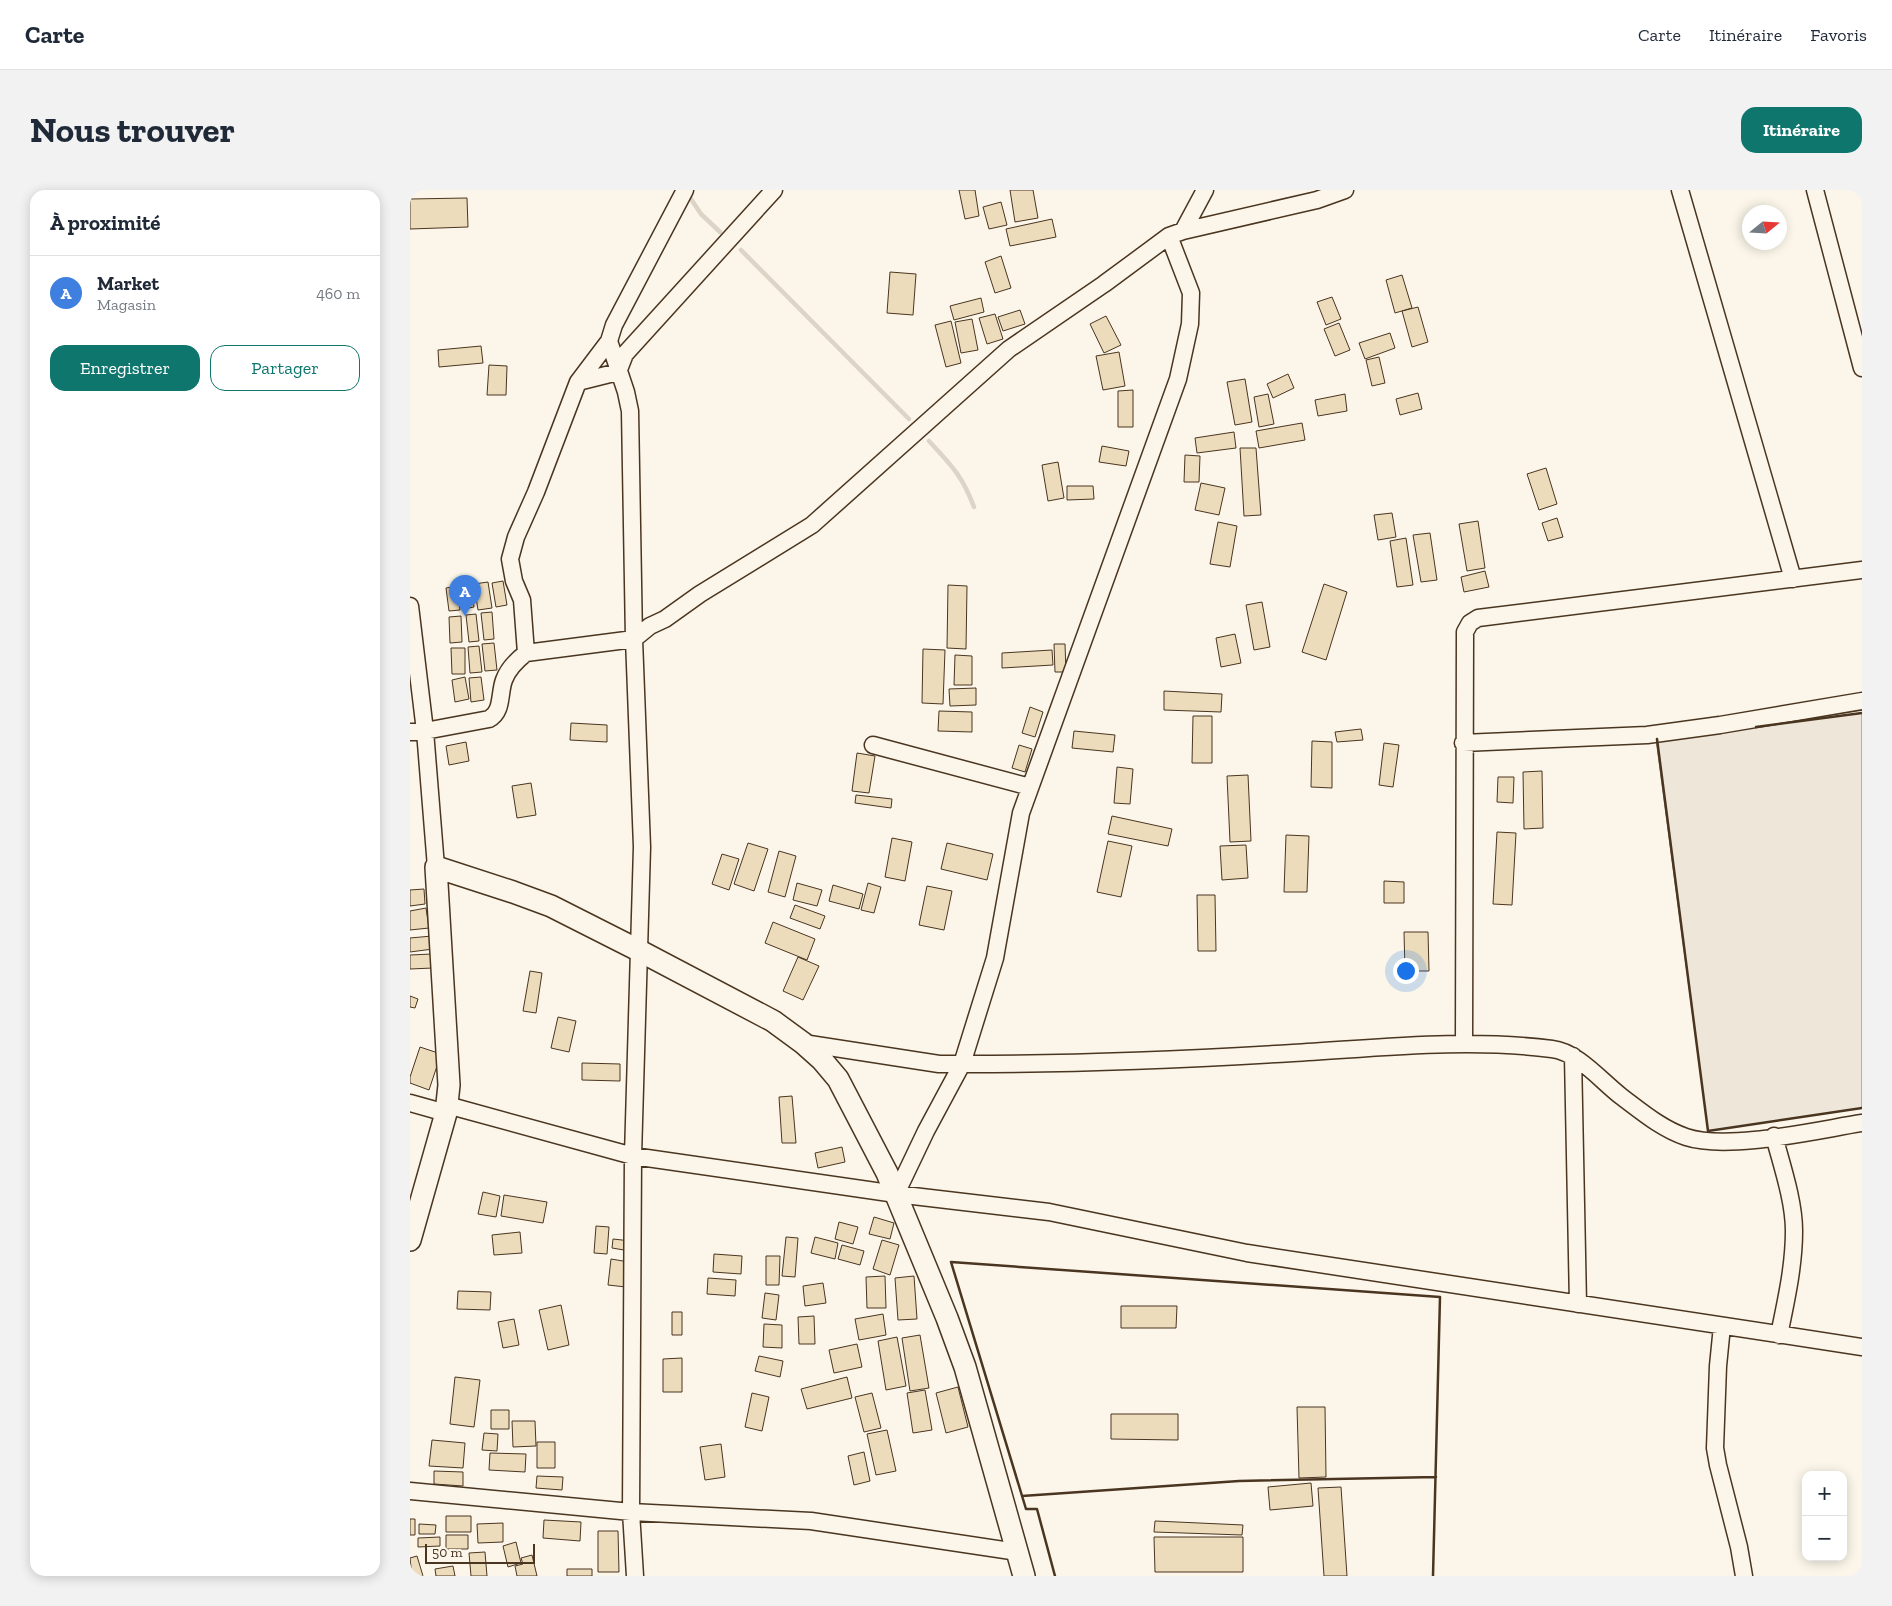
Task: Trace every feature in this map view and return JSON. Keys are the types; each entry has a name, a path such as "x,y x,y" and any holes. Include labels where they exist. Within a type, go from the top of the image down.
{"main road":[{"path":"410,1240 447,1109 448,1056 436,867 551,906 638,950 772,1021 803,1043 822,1060 838,1079 883,1165 930,1273 965,1367 1024,1576"}],"street":[{"path":"526,653 522,600 514,581 510,559 516,537 536,492 578,382 609,341 614,325 685,190"},
{"path":"618,372 625,354 774,190"},
{"path":"896,1194 926,1131 962,1064 995,958 1021,813 1178,378 1190,324 1191,293 1176,234 1205,190"},
{"path":"417,731 474,723 494,716 497,712 504,680 517,660 526,653 634,639 650,626 812,525 1009,349 1176,234 1317,200 1345,190"},
{"path":"1680,190 1793,579"},
{"path":"1815,190 1862,368"},
{"path":"609,341 626,392 630,411 634,639 642,847 633,1156 631,1512 635,1576"},
{"path":"578,382 618,372"},
{"path":"1464,1043 1463,743 1465,632 1470,623 1478,618 1862,570"},
{"path":"410,606 417,731 436,867"},
{"path":"1463,743 1647,735 1720,725 1862,701"},
{"path":"873,745 1030,788"},
{"path":"803,1043 939,1064 1050,1064 1180,1060 1464,1043 1553,1049 1573,1056 1639,1110 1665,1128 1688,1138 1712,1142 1774,1136 1862,1123"},
{"path":"1573,1056 1578,1304"},
{"path":"410,1103 447,1109 633,1156 896,1194 1049,1212 1247,1253 1862,1347"},
{"path":"1774,1136 1787,1187 1794,1231 1789,1284 1779,1335"},
{"path":"1722,1326 1718,1366 1715,1448 1739,1547 1744,1576"},
{"path":"410,1491 631,1512 811,1521 1018,1552"}],"shaded area":[{"path":"1862,713 1862,1108 1708,1131 1656,739"}],"building":[{"path":"959,190 975,190 979,216 965,219"},
{"path":"1010,190 1033,190 1038,218 1015,222"},
{"path":"467,198 468,227 410,229 410,199"},
{"path":"1001,202 1007,225 989,229 983,207"},
{"path":"1052,219 1056,237 1010,246 1006,229"},
{"path":"1001,256 1011,288 995,293 985,262"},
{"path":"890,272 916,274 913,315 887,313"},
{"path":"1402,275 1412,308 1395,313 1386,280"},
{"path":"1332,297 1341,319 1326,325 1317,302"},
{"path":"981,298 984,312 954,320 950,306"},
{"path":"1418,307 1428,342 1412,347 1402,311"},
{"path":"1020,310 1025,324 1003,331 998,317"},
{"path":"995,314 1003,339 987,344 979,318"},
{"path":"1106,316 1121,345 1104,353 1090,324"},
{"path":"972,319 978,350 961,353 955,322"},
{"path":"951,321 961,363 946,367 935,325"},
{"path":"1339,323 1350,350 1335,356 1324,329"},
{"path":"1390,333 1395,348 1365,359 1359,343"},
{"path":"481,346 483,363 439,367 438,350"},
{"path":"1119,352 1125,386 1103,390 1096,356"},
{"path":"1379,357 1385,383 1372,386 1366,360"},
{"path":"489,365 507,366 506,395 487,395"},
{"path":"1288,374 1294,388 1273,398 1267,384"},
{"path":"1245,379 1252,422 1235,425 1227,382"},
{"path":"1133,390 1133,427 1118,427 1118,391"},
{"path":"1418,393 1422,409 1400,415 1396,399"},
{"path":"1268,394 1274,424 1259,427 1254,397"},
{"path":"1345,394 1347,411 1318,416 1315,400"},
{"path":"1302,423 1305,440 1259,448 1256,431"},
{"path":"1234,432 1236,448 1197,453 1195,438"},
{"path":"1102,446 1129,451 1126,466 1099,462"},
{"path":"1240,448 1256,448 1261,515 1244,516"},
{"path":"1185,455 1200,456 1199,482 1184,482"},
{"path":"1058,462 1064,498 1048,501 1042,465"},
{"path":"1546,468 1557,504 1539,510 1527,474"},
{"path":"1201,483 1225,488 1219,515 1195,510"},
{"path":"1067,486 1093,486 1094,499 1067,500"},
{"path":"1392,513 1396,537 1378,540 1374,515"},
{"path":"1557,518 1563,537 1548,541 1542,523"},
{"path":"1478,521 1485,568 1467,571 1459,524"},
{"path":"1218,522 1237,526 1230,567 1210,564"},
{"path":"1430,533 1437,580 1421,582 1413,535"},
{"path":"1406,538 1413,585 1397,587 1390,541"},
{"path":"1485,571 1489,587 1464,592 1461,577"},
{"path":"503,581 507,605 496,607 492,583"},
{"path":"488,582 492,608 478,610 474,584"},
{"path":"471,584 474,607 463,609 461,586"},
{"path":"1324,584 1347,592 1326,660 1302,652"},
{"path":"948,585 967,586 966,649 947,648"},
{"path":"457,586 460,610 449,611 446,588"},
{"path":"1262,602 1270,647 1254,650 1246,605"},
{"path":"492,612 494,639 484,640 481,613"},
{"path":"476,614 479,641 469,642 466,615"},
{"path":"461,616 462,642 450,643 449,617"},
{"path":"1235,634 1241,663 1221,667 1216,638"},
{"path":"494,643 497,670 485,671 482,644"},
{"path":"1054,644 1065,644 1066,672 1055,672"},
{"path":"479,646 482,672 470,673 468,647"},
{"path":"451,648 465,648 465,674 452,674"},
{"path":"923,649 945,650 943,704 922,703"},
{"path":"1052,650 1053,665 1002,668 1002,653"},
{"path":"955,655 972,656 972,685 954,685"},
{"path":"465,677 469,699 455,702 452,680"},
{"path":"481,677 484,700 471,702 469,678"},
{"path":"976,688 976,705 950,706 949,689"},
{"path":"1164,691 1222,694 1221,712 1164,710"},
{"path":"1030,707 1043,712 1035,737 1022,733"},
{"path":"939,711 972,712 972,732 938,731"},
{"path":"1193,716 1212,716 1212,763 1192,763"},
{"path":"571,723 607,725 607,742 570,740"},
{"path":"1361,729 1363,740 1337,742 1335,732"},
{"path":"1074,731 1115,735 1113,752 1072,748"},
{"path":"1312,741 1332,742 1332,788 1311,787"},
{"path":"466,742 469,761 449,765 446,746"},
{"path":"1384,743 1399,745 1393,787 1379,785"},
{"path":"1019,745 1032,749 1025,772 1012,768"},
{"path":"857,753 875,756 869,793 852,791"},
{"path":"1117,767 1133,769 1130,804 1114,803"},
{"path":"1542,771 1543,828 1524,829 1523,772"},
{"path":"1248,775 1251,841 1230,842 1227,776"},
{"path":"1498,777 1514,777 1513,803 1497,802"},
{"path":"531,783 536,815 517,818 512,786"},
{"path":"856,795 892,799 891,808 855,803"},
{"path":"1112,816 1172,829 1168,846 1108,834"},
{"path":"1497,832 1516,833 1512,905 1493,904"},
{"path":"1286,835 1309,836 1307,892 1284,892"},
{"path":"892,838 912,842 905,881 885,877"},
{"path":"1108,841 1132,846 1121,897 1097,892"},
{"path":"748,843 768,849 754,891 734,884"},
{"path":"947,843 993,854 987,880 941,869"},
{"path":"1246,845 1248,878 1222,880 1220,846"},
{"path":"779,851 796,856 785,897 768,892"},
{"path":"722,854 739,859 729,890 712,884"},
{"path":"1384,881 1404,882 1404,903 1384,903"},
{"path":"797,883 822,890 817,906 793,900"},
{"path":"868,883 881,887 874,913 861,910"},
{"path":"833,885 863,894 859,909 829,901"},
{"path":"927,886 952,891 944,930 919,925"},
{"path":"424,889 425,904 410,906 410,890"},
{"path":"1197,895 1215,895 1216,951 1198,951"},
{"path":"795,905 825,916 820,929 790,918"},
{"path":"426,908 429,928 410,930 410,911"},
{"path":"773,922 815,939 807,960 765,943"},
{"path":"1404,932 1428,932 1429,971 1405,971"},
{"path":"432,936 433,949 410,952 410,938"},
{"path":"432,954 433,968 410,969 410,955"},
{"path":"798,957 819,966 803,1000 783,991"},
{"path":"530,971 542,973 536,1013 523,1011"},
{"path":"410,996 418,999 415,1008 410,1007"},
{"path":"558,1017 576,1021 569,1052 551,1048"},
{"path":"420,1047 441,1054 429,1090 410,1083 410,1077"},
{"path":"582,1063 620,1064 620,1081 582,1080"},
{"path":"792,1096 796,1143 782,1143 779,1097"},
{"path":"842,1147 845,1162 818,1168 815,1153"},
{"path":"483,1192 500,1196 496,1217 478,1214"},
{"path":"504,1195 547,1202 543,1223 501,1216"},
{"path":"874,1217 894,1223 890,1239 869,1234"},
{"path":"839,1222 858,1227 853,1244 835,1239"},
{"path":"596,1226 609,1227 607,1254 594,1253"},
{"path":"520,1232 522,1253 494,1255 492,1235"},
{"path":"786,1237 798,1238 795,1277 782,1276"},
{"path":"815,1237 838,1243 835,1259 811,1253"},
{"path":"613,1239 631,1241 630,1251 612,1248"},
{"path":"882,1240 899,1245 890,1275 873,1269"},
{"path":"842,1245 864,1251 860,1265 838,1259"},
{"path":"714,1254 742,1256 741,1274 713,1272"},
{"path":"766,1256 780,1256 779,1285 766,1285"},
{"path":"611,1259 629,1262 626,1287 608,1285"},
{"path":"885,1276 886,1308 867,1308 866,1277"},
{"path":"914,1276 917,1319 898,1320 895,1278"},
{"path":"708,1278 736,1280 735,1296 707,1294"},
{"path":"823,1283 826,1303 805,1306 803,1286"},
{"path":"458,1291 491,1292 490,1310 457,1309"},
{"path":"765,1293 779,1295 776,1320 762,1318"},
{"path":"561,1305 569,1345 548,1350 539,1310"},
{"path":"1121,1306 1177,1306 1176,1328 1121,1328"},
{"path":"672,1312 682,1312 682,1335 672,1335"},
{"path":"883,1314 886,1335 859,1340 855,1319"},
{"path":"814,1316 815,1344 799,1344 798,1317"},
{"path":"514,1319 519,1345 503,1348 498,1322"},
{"path":"764,1324 782,1325 782,1348 763,1347"},
{"path":"920,1335 929,1388 910,1391 902,1338"},
{"path":"897,1337 906,1386 886,1390 878,1341"},
{"path":"857,1344 862,1367 834,1373 829,1350"},
{"path":"759,1356 783,1361 780,1377 755,1371"},
{"path":"682,1358 682,1392 663,1392 663,1359"},
{"path":"455,1377 480,1380 474,1427 450,1424"},
{"path":"847,1377 852,1398 807,1409 801,1389"},
{"path":"958,1387 968,1427 946,1433 936,1393"},
{"path":"925,1390 932,1430 913,1433 907,1393"},
{"path":"752,1393 769,1397 762,1431 745,1427"},
{"path":"872,1393 881,1428 864,1432 855,1397"},
{"path":"1297,1407 1325,1407 1326,1477 1299,1478"},
{"path":"491,1410 509,1410 509,1429 491,1429"},
{"path":"1111,1414 1178,1414 1178,1440 1111,1439"},
{"path":"512,1421 535,1421 536,1446 513,1447"},
{"path":"887,1430 896,1471 876,1475 867,1434"},
{"path":"484,1433 498,1434 497,1451 482,1450"},
{"path":"432,1440 465,1443 463,1468 429,1466"},
{"path":"537,1442 555,1442 555,1468 537,1468"},
{"path":"721,1444 725,1477 705,1480 700,1447"},
{"path":"864,1452 870,1481 854,1485 848,1456"},
{"path":"490,1453 526,1454 525,1472 489,1470"},
{"path":"434,1471 463,1472 463,1486 434,1484"},
{"path":"537,1476 563,1477 562,1490 536,1488"},
{"path":"1311,1483 1313,1506 1270,1510 1268,1487"},
{"path":"1341,1487 1347,1576 1324,1576 1318,1488"},
{"path":"446,1516 471,1516 471,1532 446,1532"},
{"path":"410,1519 415,1519 415,1535 410,1535"},
{"path":"544,1520 581,1522 580,1541 543,1538"},
{"path":"1155,1521 1243,1525 1242,1535 1154,1532"},
{"path":"503,1523 503,1542 478,1543 477,1524"},
{"path":"419,1524 436,1525 435,1534 419,1534"},
{"path":"598,1531 618,1531 619,1572 598,1572"},
{"path":"446,1535 468,1535 468,1549 446,1549"},
{"path":"440,1537 440,1546 418,1547 418,1538"},
{"path":"1154,1537 1243,1537 1243,1572 1155,1572"},
{"path":"516,1542 521,1563 508,1567 503,1546"},
{"path":"485,1552 487,1576 471,1576 469,1553"},
{"path":"532,1555 537,1576 517,1576 515,1566 523,1564 521,1558"},
{"path":"417,1556 423,1576 412,1576 410,1558"},
{"path":"453,1566 455,1576 436,1576 435,1569"},
{"path":"567,1569 592,1569 592,1576 567,1576"}],"waterway":[{"path":"689,196 701,214 720,232"},
{"path":"741,250 909,419"},
{"path":"929,441 960,478 974,507"}],"wall":[{"path":"1756,727 1862,713"},
{"path":"1657,739 1708,1131 1862,1108"},
{"path":"1055,1576 1037,1509 1026,1509 951,1262 1440,1297 1433,1576"},
{"path":"1022,1496 1239,1481 1436,1477"}],"place":[{"name":"Market","path":"465,616"}]}
